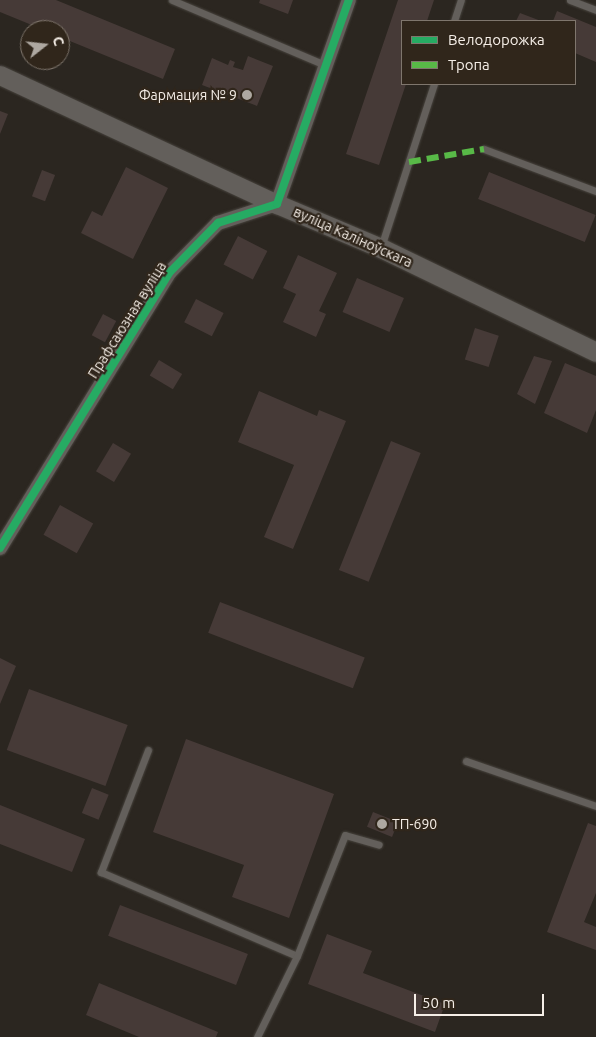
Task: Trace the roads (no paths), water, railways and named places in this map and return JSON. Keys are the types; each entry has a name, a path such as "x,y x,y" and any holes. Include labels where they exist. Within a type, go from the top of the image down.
{"main road":[{"name":"вуліца Каліноўскага","path":"0,75 276,204 381,248 596,352"}],"street":[{"path":"276,204 349,0"},
{"name":"Прафсаюзная вуліца","path":"0,548 170,272 218,223 276,204"}],"lane":[{"path":"172,0 325,65"},
{"path":"454,20 461,0"},
{"path":"570,0 596,10"},
{"path":"381,248 434,85"},
{"path":"484,149 596,191"},
{"path":"148,750 101,872 297,956"},
{"path":"466,761 596,806"},
{"path":"257,1037 297,956 345,835 379,845"}],"place":[{"name":"Фармация № 9","path":"247,95"},
{"name":"ТП-690","path":"382,824"}]}
